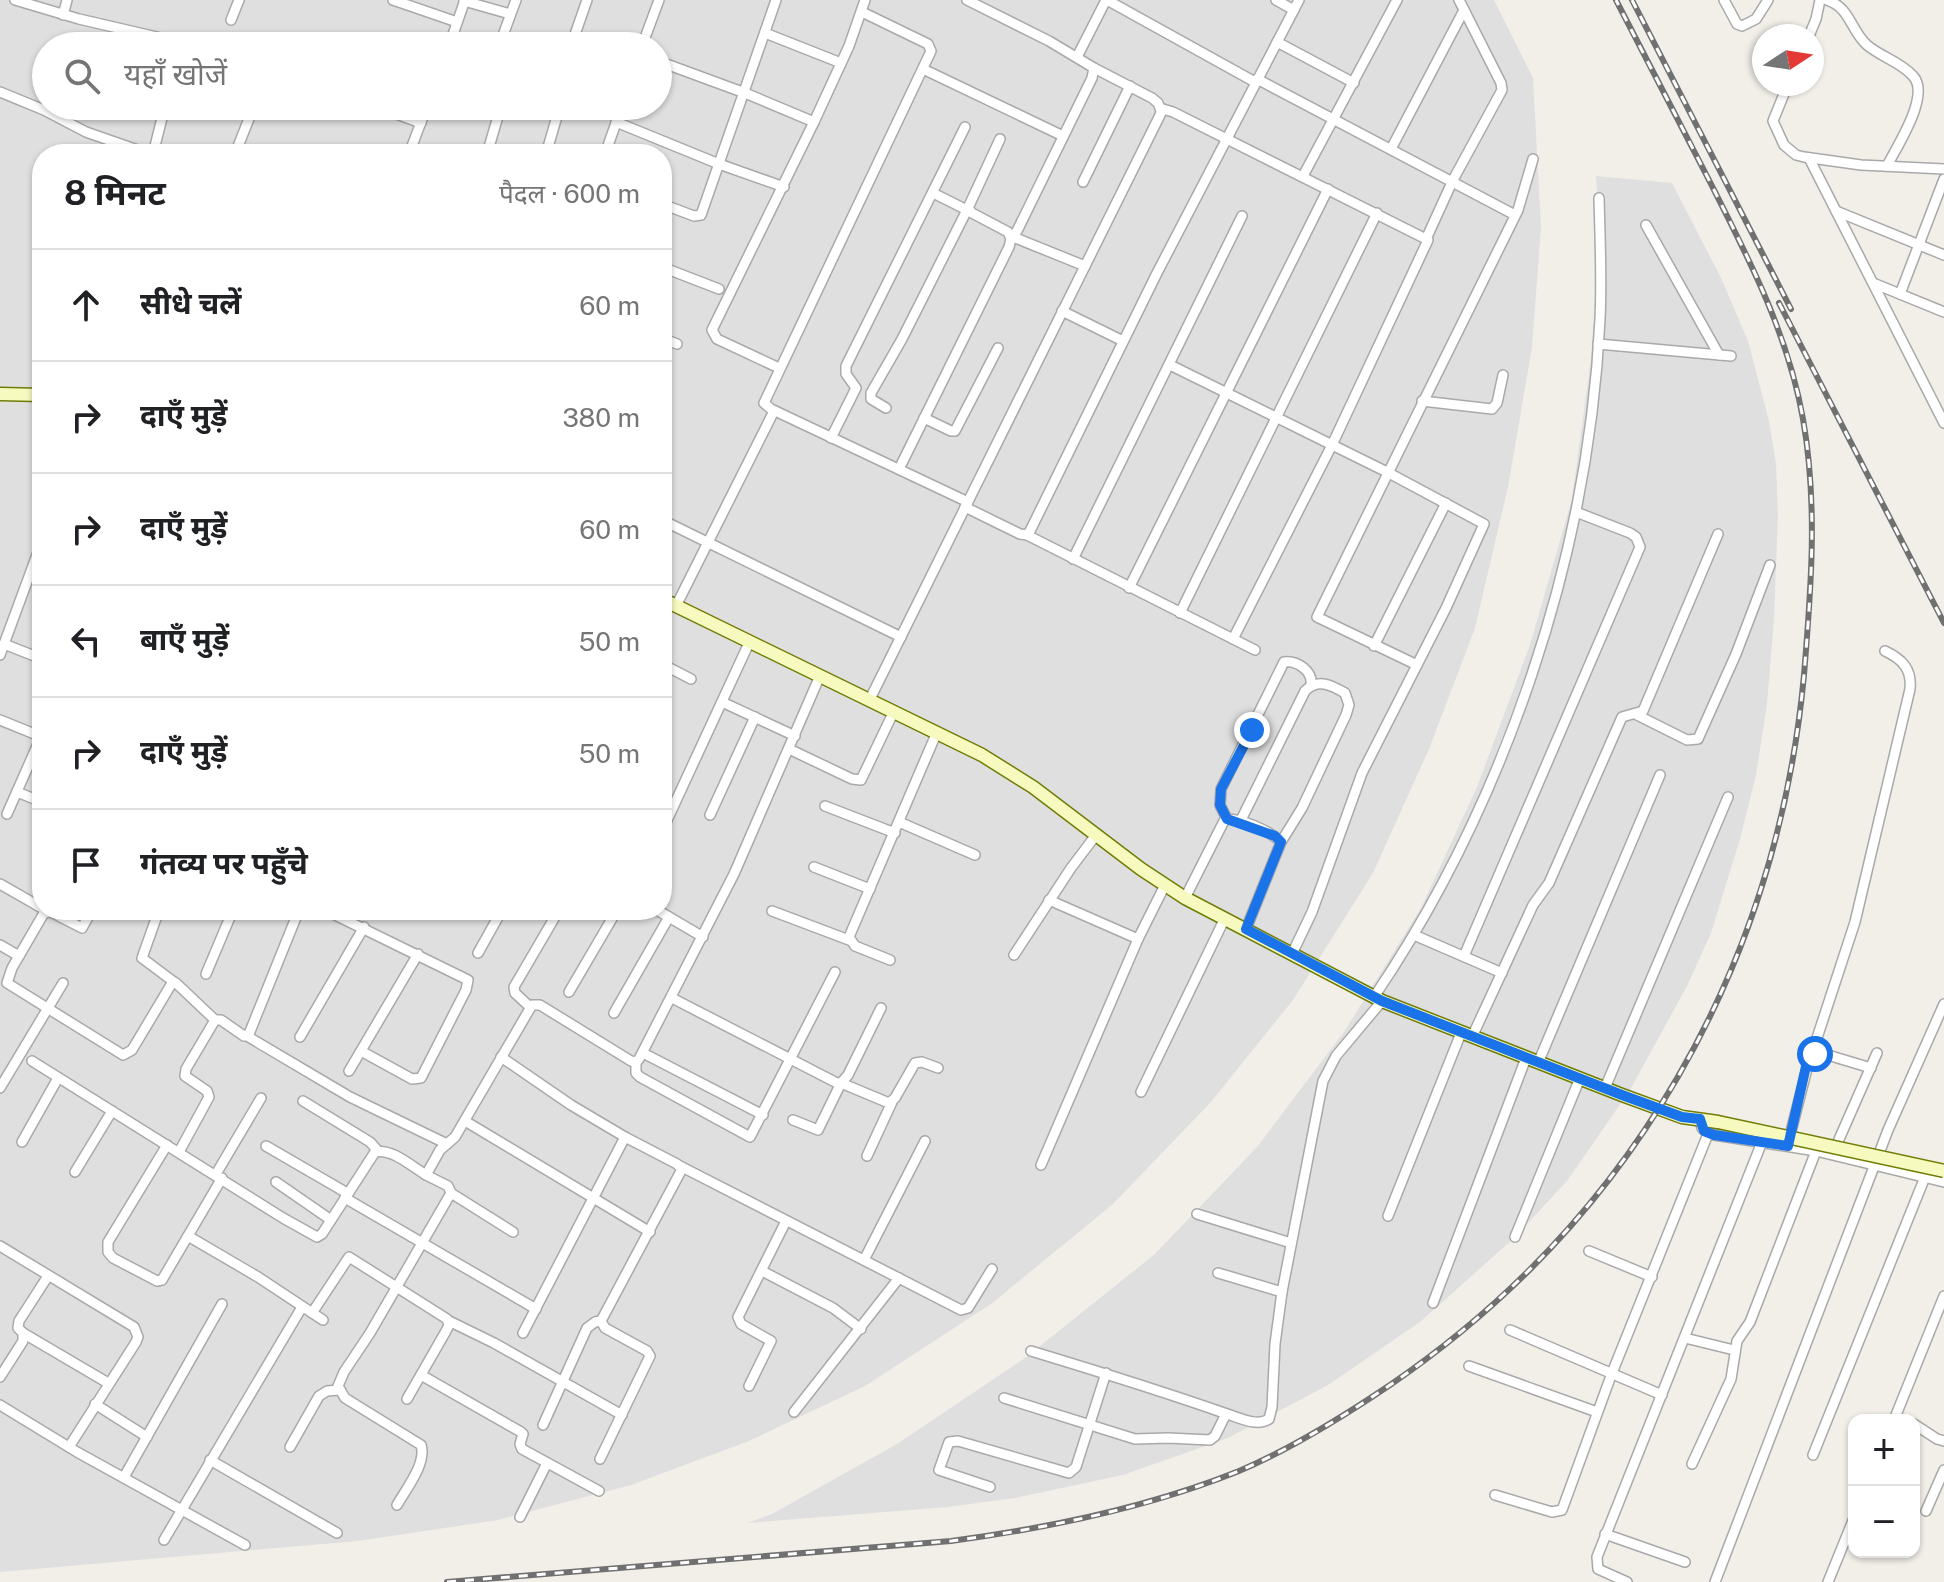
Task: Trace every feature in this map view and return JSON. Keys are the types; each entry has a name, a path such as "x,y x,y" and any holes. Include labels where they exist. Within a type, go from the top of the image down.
{"main road":[{"path":"0,394 32,395"},
{"path":"672,604 982,755 1033,787 1185,898 1378,999 1682,1117 1944,1171"}],"street":[{"path":"15,0 136,32"},
{"path":"63,15 67,0"},
{"path":"231,20 239,0"},
{"path":"393,0 457,22"},
{"path":"454,32 464,0 510,14"},
{"path":"504,32 516,0"},
{"path":"576,32 587,0"},
{"path":"647,32 659,0"},
{"path":"672,207 699,216 776,0"},
{"path":"779,368 717,339 712,330 784,187 841,63 865,0"},
{"path":"870,699 1161,111 1152,98 967,0"},
{"path":"1077,57 1107,0 1515,215"},
{"path":"1027,535 1225,138 1297,5 1276,0"},
{"path":"1303,176 1397,0"},
{"path":"1233,639 1332,445 1428,245 1427,237 1453,180 1502,90 1459,0"},
{"path":"1724,0 1737,24 1742,26 1756,19 1768,0"},
{"path":"1814,24 1820,0"},
{"path":"1827,0 1845,10 1865,43 1904,68 1918,82 1918,103 1887,166"},
{"path":"1391,149 1464,10"},
{"path":"862,12 928,44 931,51 764,403 774,411 899,469 1020,534 1255,650"},
{"path":"765,33 841,63"},
{"path":"1277,42 1354,83"},
{"path":"672,66 814,122"},
{"path":"899,469 1092,78 1094,68"},
{"path":"923,69 1063,136"},
{"path":"1083,182 1130,86"},
{"path":"0,92 32,105"},
{"path":"1783,96 1775,113 1774,125 1790,151 1809,158 1944,169"},
{"path":"1161,111 1168,109 1427,237"},
{"path":"63,120 121,144"},
{"path":"154,144 161,120"},
{"path":"239,144 248,120"},
{"path":"413,120 421,123"},
{"path":"413,144 422,120"},
{"path":"490,144 497,120"},
{"path":"549,144 556,120"},
{"path":"608,144 616,122 670,144"},
{"path":"831,438 856,388 846,374 846,366 965,127"},
{"path":"886,408 871,399 871,393 902,339 1000,139"},
{"path":"672,145 784,187"},
{"path":"1809,158 1944,423"},
{"path":"1417,665 1316,618 1515,215 1533,159"},
{"path":"1900,294 1941,195 1944,179"},
{"path":"1129,588 1328,189"},
{"path":"933,193 1008,232 1012,238 1085,266"},
{"path":"1031,1351 1258,1423 1264,1422 1271,1414 1282,1292 1315,1115 1326,1073 1378,999 1460,846 1506,742 1532,673 1576,512 1598,344 1601,281 1599,198"},
{"path":"1836,211 1944,255"},
{"path":"1180,613 1377,213"},
{"path":"1073,559 1242,216"},
{"path":"1646,225 1719,355"},
{"path":"672,271 719,289"},
{"path":"1873,283 1944,312"},
{"path":"1062,311 1123,341"},
{"path":"672,342 677,344"},
{"path":"1598,344 1731,356"},
{"path":"924,418 955,431 998,348"},
{"path":"1170,365 1481,521 1484,530 1362,773 1312,912 1292,954"},
{"path":"1422,401 1492,409 1497,403 1503,375"},
{"path":"676,606 774,411"},
{"path":"1374,646 1446,503"},
{"path":"1464,956 1640,547 1636,537 1630,533 1576,512"},
{"path":"672,525 901,637"},
{"path":"1388,1216 1467,1035 1502,973 1533,905 1549,883 1622,717 1643,711 1718,534"},
{"path":"1637,715 1687,740 1698,739 1736,654 1770,565"},
{"path":"32,568 2,650 32,657"},
{"path":"672,802 749,643"},
{"path":"1815,1054 1816,1041 1855,922 1910,689 1907,667 1885,651"},
{"path":"1227,819 1220,805 1221,789 1284,662 1288,660 1309,672 1311,685"},
{"path":"672,669 691,679"},
{"path":"819,678 734,874 636,1062 636,1073 744,1136 751,1136 835,972"},
{"path":"1240,822 1305,691 1311,685 1323,683 1345,693 1349,705 1302,808 1281,842 1246,929"},
{"path":"722,702 795,736"},
{"path":"789,749 852,779 861,780 894,711"},
{"path":"710,815 755,717"},
{"path":"0,720 32,733"},
{"path":"849,940 937,732"},
{"path":"7,814 32,758"},
{"path":"1433,1303 1532,1060 1660,775"},
{"path":"17,792 32,798"},
{"path":"1605,1088 1728,797"},
{"path":"825,806 895,833"},
{"path":"1227,819 1275,836 1281,842"},
{"path":"1185,898 1221,824 1227,819"},
{"path":"899,822 975,855"},
{"path":"1014,955 1096,835"},
{"path":"814,867 870,889"},
{"path":"0,884 32,902"},
{"path":"1041,1165 1138,939 1165,885"},
{"path":"1049,900 1138,939"},
{"path":"772,911 849,940 855,946 890,960"},
{"path":"672,919 703,937"},
{"path":"39,920 3,981 116,1052 127,1055 174,982"},
{"path":"66,920 82,928 86,920"},
{"path":"155,920 142,958 174,982 215,1020 221,1020 359,1102 447,1144"},
{"path":"206,974 229,920"},
{"path":"247,1036 295,920"},
{"path":"348,920 465,977 468,983 421,1078 412,1079 361,1051"},
{"path":"478,953 496,920"},
{"path":"530,1007 515,993 514,987 553,920"},
{"path":"569,992 611,920"},
{"path":"614,1013 667,920"},
{"path":"1141,1092 1224,920"},
{"path":"300,1037 364,927"},
{"path":"1414,935 1502,973"},
{"path":"0,945 19,956"},
{"path":"349,1071 418,954"},
{"path":"1,1082 63,983"},
{"path":"672,998 834,1082 884,1103 892,1102"},
{"path":"1715,1582 1888,1130 1944,1004"},
{"path":"426,1175 440,1150 455,1137 465,1121 530,1007 540,1005 609,1050 636,1062"},
{"path":"793,1120 818,1130 881,1008"},
{"path":"179,1152 209,1097 207,1091 184,1073 215,1020"},
{"path":"643,1053 763,1115"},
{"path":"1788,1146 1807,1062 1815,1054 1821,1053 1871,1068"},
{"path":"1832,1155 1877,1053"},
{"path":"501,1057 625,1137 958,1309 966,1310 992,1269"},
{"path":"32,1061 317,1237 322,1234 372,1154 378,1151 391,1153 448,1186 451,1193 513,1232"},
{"path":"867,1156 892,1102 915,1063 922,1062 938,1068"},
{"path":"22,1142 58,1078"},
{"path":"1515,1237 1580,1078"},
{"path":"167,1145 108,1242 108,1252 113,1258 160,1281 188,1236 261,1098"},
{"path":"303,1101 370,1142 378,1151"},
{"path":"75,1172 112,1111"},
{"path":"1700,1119 1702,1128 1708,1134 1816,1151 1944,1182"},
{"path":"465,1121 650,1232"},
{"path":"1495,1495 1559,1512 1708,1134"},
{"path":"523,1333 625,1137"},
{"path":"864,1260 925,1141"},
{"path":"1627,1582 1598,1569 1597,1557 1762,1142"},
{"path":"266,1146 421,1244 536,1309"},
{"path":"1692,1464 1731,1379 1734,1350 1750,1322 1816,1151"},
{"path":"601,1321 681,1175 680,1166"},
{"path":"1813,1455 1925,1177"},
{"path":"276,1182 331,1220"},
{"path":"397,1505 421,1462 421,1445 345,1398 339,1390 339,1380 451,1193"},
{"path":"1197,1214 1291,1243"},
{"path":"749,1386 771,1341 741,1324 738,1317 786,1221"},
{"path":"188,1236 323,1320"},
{"path":"0,1246 134,1327 137,1332 136,1342 69,1447"},
{"path":"1589,1251 1652,1277"},
{"path":"312,1313 349,1257 449,1321 622,1415"},
{"path":"762,1271 833,1308 861,1329"},
{"path":"1218,1273 1282,1292"},
{"path":"48,1276 19,1321 18,1328 108,1383"},
{"path":"794,1412 899,1278"},
{"path":"1899,1414 1944,1296"},
{"path":"124,1477 222,1304"},
{"path":"164,1540 302,1307"},
{"path":"407,1399 449,1321"},
{"path":"543,1425 587,1328 601,1321"},
{"path":"600,1459 650,1356 647,1351 605,1328 601,1321"},
{"path":"1510,1330 1662,1395"},
{"path":"0,1377 23,1341 23,1333"},
{"path":"1685,1338 1734,1350"},
{"path":"1469,1366 1597,1412"},
{"path":"990,1487 939,1470 949,1442 958,1441 1069,1473 1076,1467 1106,1373"},
{"path":"421,1375 521,1432 520,1447 599,1491"},
{"path":"290,1447 319,1396 327,1391 339,1390"},
{"path":"1004,1398 1135,1439 1210,1440 1226,1414"},
{"path":"95,1404 147,1437"},
{"path":"0,1405 245,1545"},
{"path":"1920,1428 1944,1441"},
{"path":"210,1460 337,1533"},
{"path":"520,1517 547,1463"},
{"path":"1926,1511 1944,1470"},
{"path":"1828,1582 1848,1533"},
{"path":"1605,1534 1685,1562"}],"shaded area":[{"path":"0,0 1494,0 1533,78 1541,227 1532,347 1508,487 1475,628 1429,749 1373,873 1293,1000 1211,1102 1113,1204 991,1304 865,1386 749,1441 631,1485 498,1520 358,1541 0,1572"},
{"path":"1596,176 1672,183 1721,278 1748,341 1769,421 1776,464 1778,514 1767,704 1756,775 1740,839 1711,933 1687,986 1630,1090 1567,1181 1513,1239 1420,1322 1328,1385 1228,1438 1123,1475 1015,1498 948,1507 747,1523 772,1514 897,1444 1025,1358 1155,1254 1257,1147 1344,1032 1421,908 1477,787 1530,645 1572,499 1591,359 1600,234"}],"railway":[{"path":"447,1582 951,1541 1097,1515 1204,1484 1239,1471 1298,1442 1390,1385 1476,1319 1553,1245 1620,1165 1678,1077 1725,984 1762,886 1788,782 1804,675 1812,515 1803,419 1788,357 1766,298 1616,0"},
{"path":"1632,0 1791,309"},
{"path":"1779,303 1944,623"}],"route":[{"path":"1252,730 1221,789 1220,805 1227,819 1275,836 1281,847 1246,929 1382,1001 1622,1095 1682,1117 1700,1119 1702,1128 1708,1134 1788,1146 1807,1062 1815,1054"}]}
